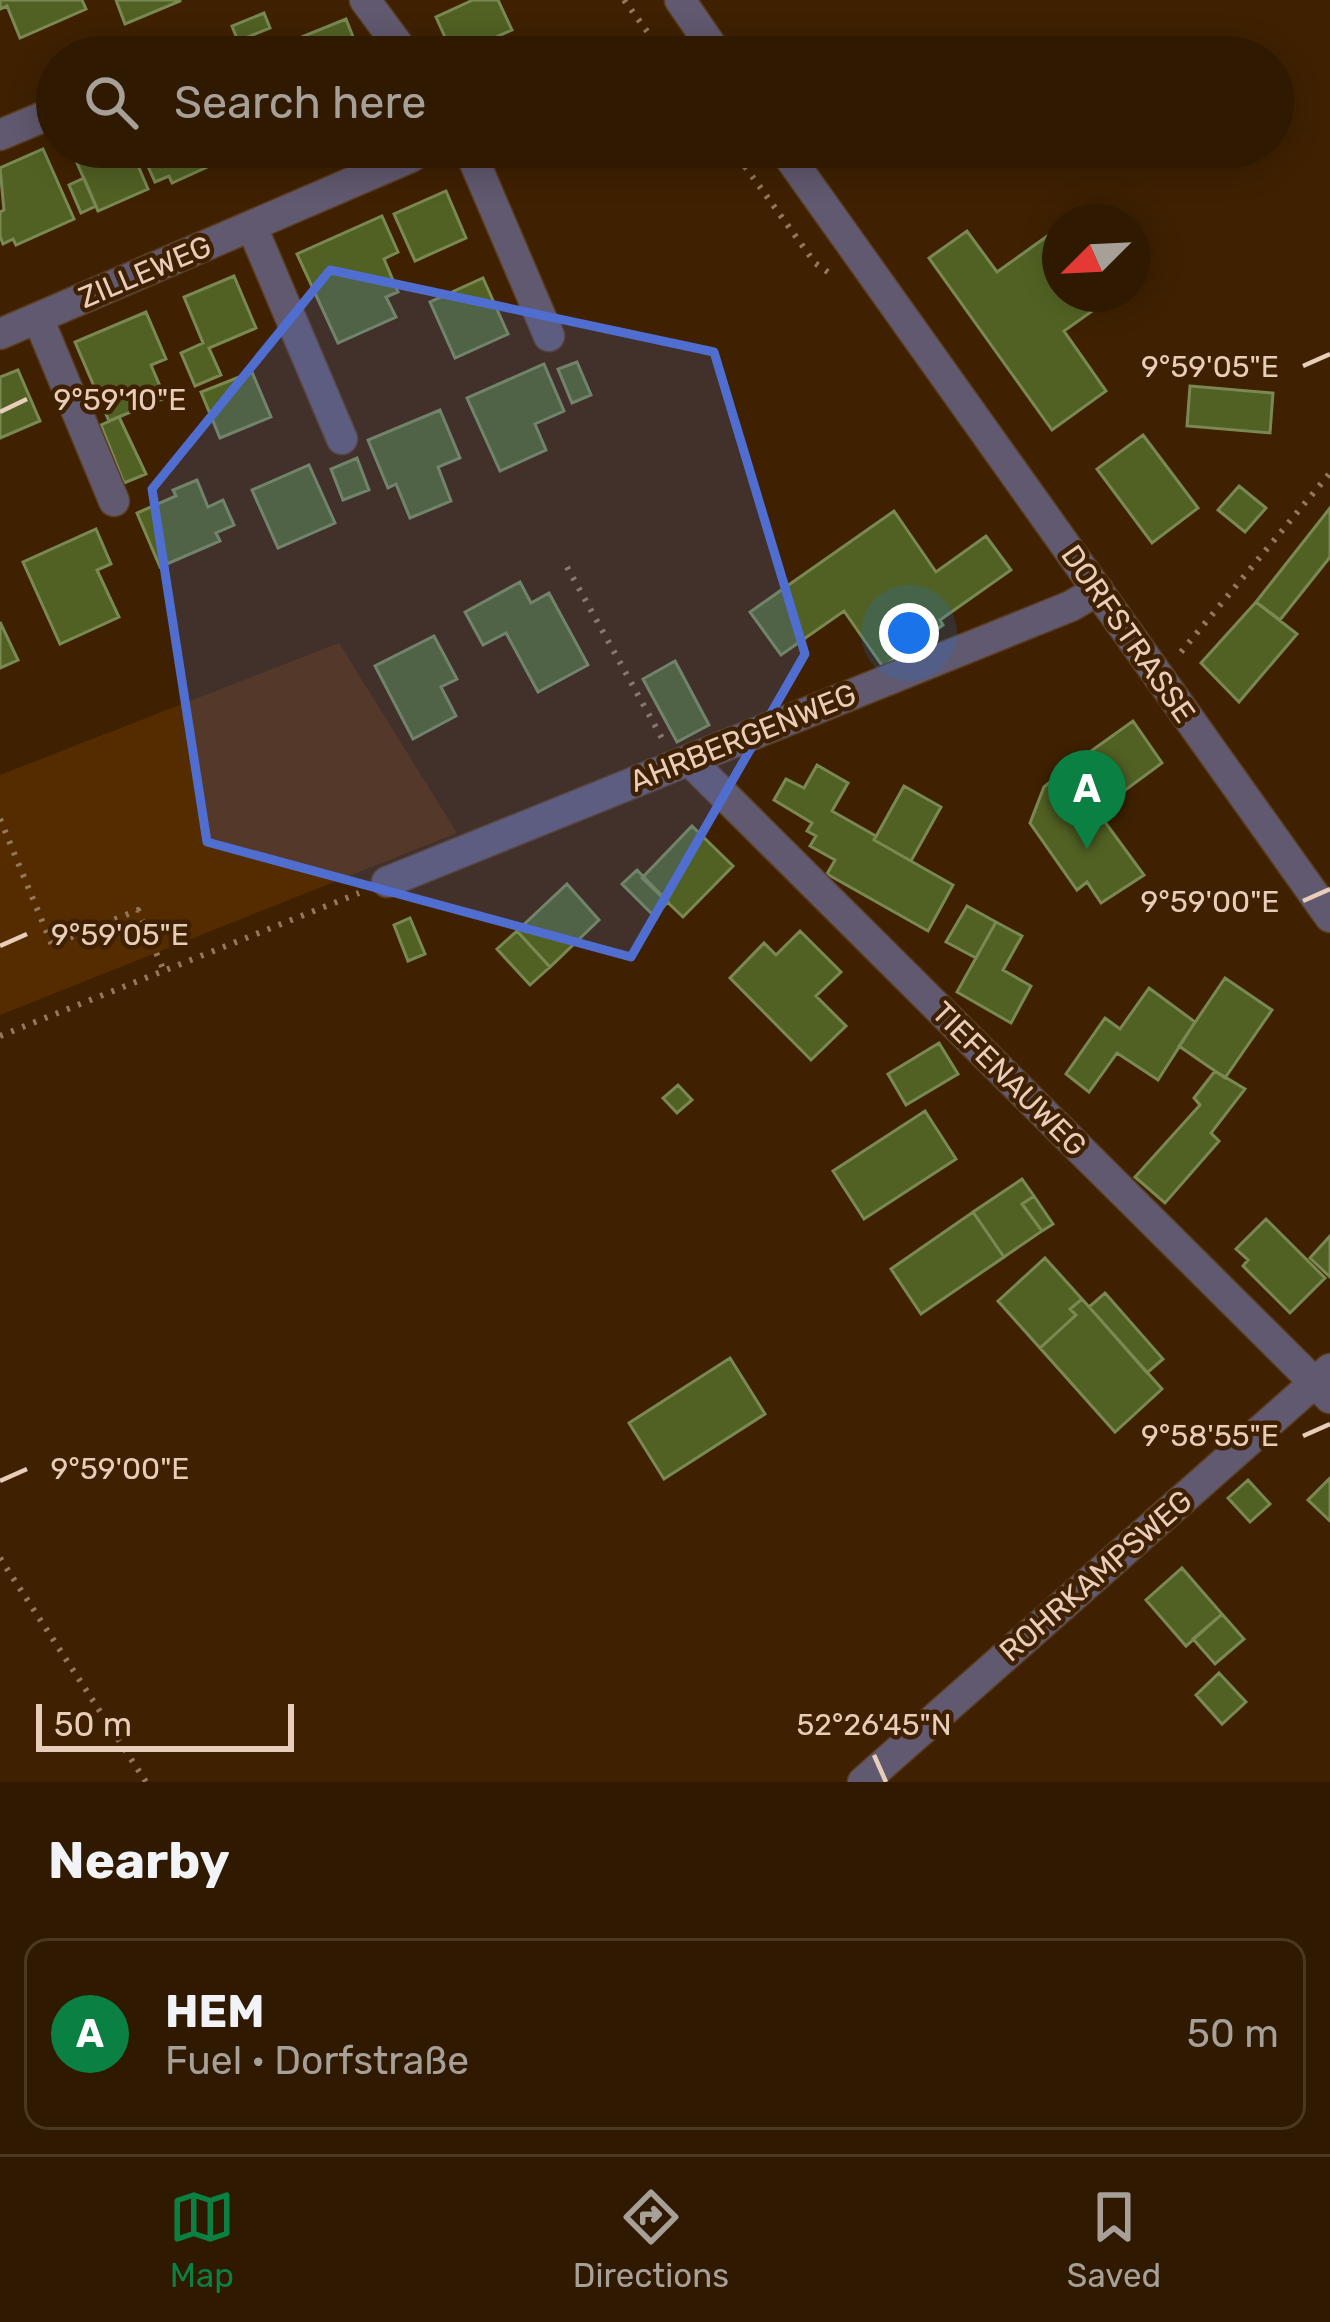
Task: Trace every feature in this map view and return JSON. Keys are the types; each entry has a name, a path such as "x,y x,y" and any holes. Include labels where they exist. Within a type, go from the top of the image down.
{"street":[{"path":"365,0 392,36"},
{"path":"680,0 705,36"},
{"path":"0,135 36,120"},
{"name":"ZILLEWEG","path":"0,334 388,168"},
{"path":"477,168 549,336"},
{"name":"DORFSTRASSE","path":"797,168 1330,916"},
{"path":"252,226 342,439"},
{"path":"38,318 114,501"},
{"name":"AHRBERGENWEG","path":"387,882 1071,606 1097,590"},
{"name":"TIEFENAUWEG","path":"682,762 1325,1383"},
{"name":"ROHRKAMPSWEG","path":"863,1782 1325,1383"}],"path":[{"path":"625,0 651,36"},
{"path":"746,168 815,263 832,275"},
{"path":"1159,677 1330,473"},
{"path":"567,567 682,762"},
{"path":"0,819 52,945 138,910 163,969"},
{"path":"0,1036 387,882"},
{"path":"0,1558 146,1782"}],"highlighted area":[{"path":"330,270 714,352 805,654 631,957 207,842 152,489"}],"shaded area":[{"path":"339,643 457,833 0,1015 0,775"}],"building":[{"path":"0,0 82,0 86,9 20,38 7,6 0,9"},
{"path":"116,0 180,0 180,1 125,24"},
{"path":"473,0 498,0 512,30 498,36 445,36 436,17"},
{"path":"264,13 270,28 236,36 232,26"},
{"path":"346,19 353,36 304,36"},
{"path":"36,152 36,168 51,168 74,219 16,245 13,239 3,244 0,168"},
{"path":"79,168 139,168 148,189 98,211"},
{"path":"149,168 205,168 172,183 169,176 155,182"},
{"path":"84,178 96,206 81,213 69,185"},
{"path":"446,191 466,238 415,261 394,214"},
{"path":"382,216 398,252 384,259 398,292 386,297 396,317 338,343 297,254"},
{"path":"967,231 997,272 1042,240 1042,312 1091,312 1064,331 1106,391 1052,430 929,258"},
{"path":"234,276 256,328 209,348 221,375 195,386 181,353 203,343 184,297"},
{"path":"483,278 508,334 455,358 430,302"},
{"path":"146,312 166,359 151,365 165,398 109,421 75,342"},
{"path":"577,362 591,395 572,403 558,369"},
{"path":"544,364 564,411 535,424 546,450 500,471 467,398"},
{"path":"18,370 40,421 0,438 0,377"},
{"path":"252,372 271,417 220,438 201,392"},
{"path":"1190,386 1273,393 1270,433 1187,426"},
{"path":"440,410 460,458 438,467 451,501 410,518 396,484 388,488 368,440"},
{"path":"119,417 146,474 124,483 101,425"},
{"path":"1143,435 1198,508 1152,543 1097,469"},
{"path":"357,458 369,490 343,500 331,469"},
{"path":"309,465 335,523 278,548 252,490"},
{"path":"197,480 208,507 223,500 234,525 216,533 220,541 160,567 137,513 176,496 173,490"},
{"path":"1239,486 1266,508 1245,532 1218,510"},
{"path":"1330,508 1330,557 1280,620 1256,602"},
{"path":"894,511 936,572 986,536 1011,570 883,667 844,611 781,655 750,612"},
{"path":"96,529 111,564 97,570 119,617 60,644 23,562"},
{"path":"520,582 531,603 549,593 588,665 538,692 506,633 483,645 465,612"},
{"path":"1256,602 1297,634 1239,702 1201,663"},
{"path":"0,622 18,660 0,668"},
{"path":"434,636 457,679 441,687 456,716 413,739 375,666"},
{"path":"675,661 709,725 677,742 643,679"},
{"path":"1133,721 1162,763 1097,811 1066,769"},
{"path":"817,765 848,783 832,811 953,885 928,931 827,874 835,860 810,846 816,836 807,831 812,823 774,800 786,779 804,788"},
{"path":"1066,769 1144,875 1101,903 1087,882 1077,890 1030,823 1044,787"},
{"path":"904,786 941,807 911,861 874,840"},
{"path":"692,826 733,866 683,917 642,878"},
{"path":"637,870 668,902 654,916 622,884"},
{"path":"567,884 599,920 550,967 517,931"},
{"path":"967,906 996,922 976,958 946,942"},
{"path":"410,918 425,954 408,961 394,925"},
{"path":"996,922 1022,936 1003,970 1031,986 1011,1023 957,992"},
{"path":"517,931 550,967 530,985 497,949"},
{"path":"800,931 841,972 816,996 846,1026 811,1060 730,978 764,943 776,955"},
{"path":"1225,978 1272,1010 1225,1078 1179,1046"},
{"path":"1149,988 1195,1022 1158,1080 1117,1053 1089,1092 1066,1074 1105,1018 1120,1029"},
{"path":"939,1043 958,1074 906,1105 888,1074"},
{"path":"1215,1071 1245,1089 1211,1133 1219,1141 1165,1203 1135,1177 1200,1105 1194,1098"},
{"path":"678,1085 692,1100 677,1113 663,1098"},
{"path":"925,1111 956,1159 864,1219 833,1171"},
{"path":"1022,1179 1034,1196 1022,1204 1042,1231 1004,1257 973,1212"},
{"path":"1034,1196 1053,1224 1042,1231 1022,1204"},
{"path":"973,1212 1004,1257 921,1314 891,1269"},
{"path":"1266,1219 1325,1278 1290,1313 1243,1266 1248,1260 1236,1249"},
{"path":"1330,1236 1330,1277 1310,1258"},
{"path":"1045,1258 1082,1299 1070,1309 1076,1315 1040,1348 998,1301"},
{"path":"1105,1293 1163,1359 1147,1373 1089,1307"},
{"path":"1082,1299 1162,1389 1115,1432 1040,1348 1076,1315 1070,1309"},
{"path":"730,1358 765,1414 664,1479 629,1423"},
{"path":"1330,1478 1330,1521 1308,1500"},
{"path":"1248,1480 1270,1504 1250,1522 1228,1498"},
{"path":"1182,1568 1222,1614 1186,1646 1146,1600"},
{"path":"1222,1614 1244,1639 1215,1664 1193,1639"},
{"path":"1219,1673 1246,1702 1222,1724 1196,1695"}],"place":[{"name":"HEM","path":"1087,849"}]}
